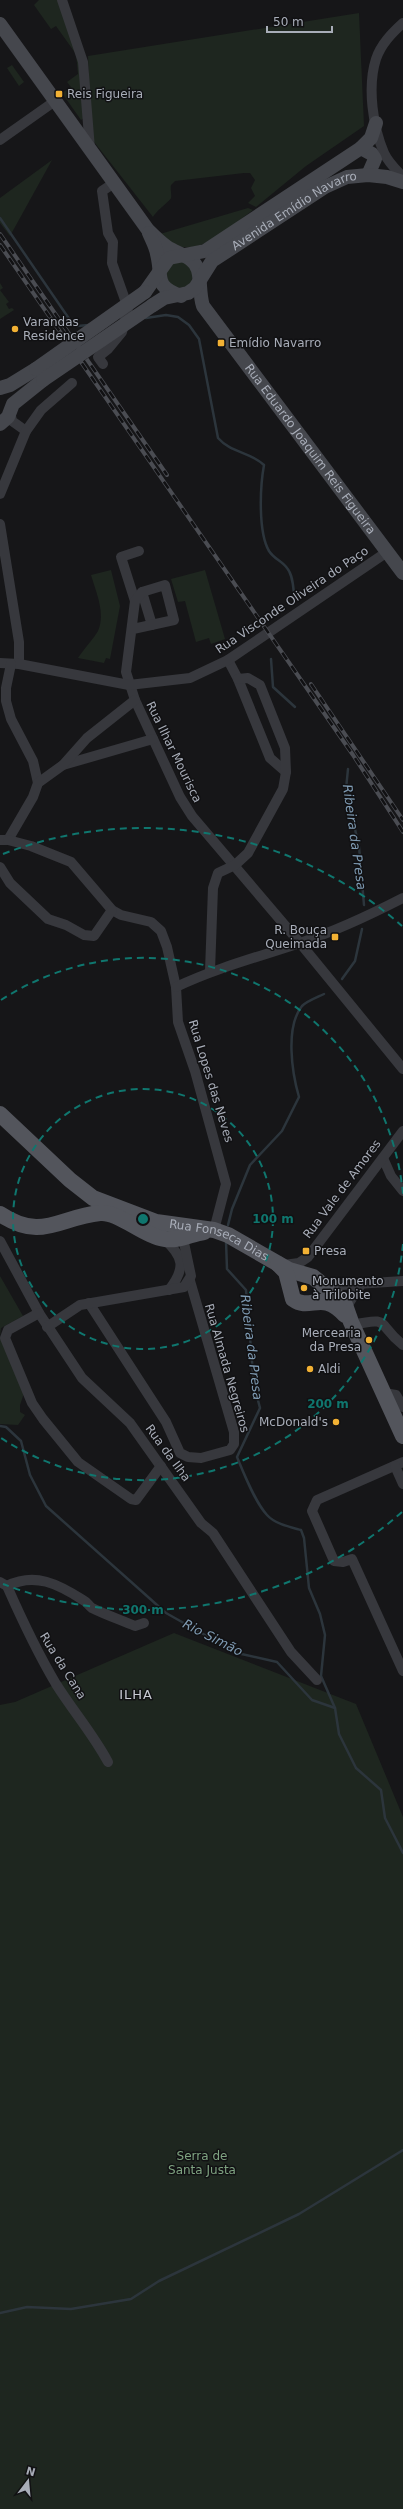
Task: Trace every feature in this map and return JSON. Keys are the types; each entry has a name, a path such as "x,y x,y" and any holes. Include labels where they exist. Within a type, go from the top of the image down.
{"main road":[{"path":"1,29 148,230 167,247 184,256 196,265 198,279 195,288 188,293 164,298 40,374 0,389 8,398 4,419"},
{"name":"Avenida Emídio Navarro","path":"184,256 205,252 361,148 371,138 376,123"},
{"path":"361,148 372,154 375,159 368,175"},
{"name":"Avenida Emídio Navarro","path":"198,279 212,261 325,187 347,177 368,175 387,176 403,182"},
{"path":"148,230 157,253 160,279 163,287 169,292 178,295"},
{"path":"4,419 13,404 40,374 145,292 169,258 184,256"},
{"name":"Rua Eduardo Joaquim Reis Figueira","path":"198,279 199,293 203,306 403,573"},
{"name":"Rua Eduardo Joaquim Reis Figueira","path":"178,295 203,306"},
{"path":"0,1114 70,1180 104,1207 164,1239 183,1238 214,1230"},
{"path":"0,1214 20,1225 45,1228 104,1207"},
{"name":"Rua Fonseca Dias","path":"104,1207 156,1222 214,1230 228,1235 278,1264 286,1272 308,1279"},
{"path":"156,1222 176,1230 183,1238"},
{"path":"308,1279 335,1305 349,1307 403,1436"}],"street":[{"path":"62,0 83,62 90,150"},
{"path":"403,23 388,37 376,59 371,89 376,123 384,152 391,165 403,177"},
{"path":"0,140 55,101"},
{"path":"103,364 98,357 108,349 122,332 128,314 126,298 115,275 112,263 113,242 108,233 102,191 114,183"},
{"path":"0,494 22,428 72,383"},
{"path":"4,419 12,421 22,428"},
{"path":"0,524 19,642 15,664 6,688 6,701 11,719 33,761 38,783 33,797 4,840"},
{"path":"135,601 121,557 139,551"},
{"name":"Rua Visconde Oliveira do Paço","path":"0,663 15,664 129,685 190,678 228,660 387,552"},
{"path":"132,629 174,620 165,585 142,592 135,601"},
{"path":"142,592 152,625"},
{"name":"Rua Ilhar Mourisca","path":"135,601 126,672 135,700 180,797 192,816 235,865 403,1069"},
{"path":"228,660 238,679 270,758 286,772"},
{"path":"210,971 213,888 218,873 235,865 248,853 283,789 286,772 285,748 260,685 248,678 238,679"},
{"path":"64,766 86,738 135,700"},
{"path":"38,783 64,766 153,739"},
{"name":"Rua Lopes das Neves","path":"4,840 31,846 71,862 112,910 121,915 151,922 161,931 176,986 178,1022 195,1071 226,1184 214,1230"},
{"path":"0,867 10,883 48,919 66,925 84,935 94,936 112,910"},
{"path":"176,986 210,971 300,943 366,917 403,898"},
{"name":"Rua Vale de Amores","path":"308,1279 383,1158 403,1131"},
{"path":"383,1158 391,1176 403,1191"},
{"path":"48,1327 80,1305 184,1287 190,1281 191,1270 183,1238"},
{"path":"164,1239 175,1250 181,1267 178,1278 169,1290"},
{"name":"Rua da Ilha","path":"0,1241 39,1313 82,1378 130,1423 201,1523 213,1534 291,1652 317,1680"},
{"path":"278,1264 293,1265 308,1279 349,1307 381,1322 403,1345"},
{"name":"Rua Almada Negreiros","path":"89,1303 166,1422 180,1453 188,1457 201,1458 230,1450 234,1444 234,1432 190,1281"},
{"path":"349,1307 360,1286 403,1281"},
{"path":"39,1313 8,1330 5,1338 32,1404 43,1419 78,1462 130,1499 136,1500 161,1466"},
{"path":"384,1393 396,1395 403,1407"},
{"path":"403,1482 399,1464 317,1500 312,1511 334,1561 343,1562 352,1560 403,1671"},
{"path":"3,1584 36,1578 56,1584 85,1601 91,1607 135,1626 144,1623"},
{"name":"Rua da Cana","path":"3,1584 30,1640 57,1685 95,1738 108,1762"}],"green space":[{"path":"39,0 58,0 78,54 85,117 81,120 62,93 71,87 67,82 78,74 76,54 56,26 51,29 34,5"},
{"path":"359,13 364,126 306,166 256,207 248,203 255,196 251,188 255,180 250,173 244,173 175,181 171,185 171,198 153,217 91,138 88,56"},
{"path":"12,65 24,82 19,86 7,68"},
{"path":"52,160 10,236 0,223 0,198"},
{"path":"248,208 253,210 218,236 198,246 178,246 160,234"},
{"path":"185,260 194,275 189,287 173,288 167,277 169,265"},
{"path":"0,283 3,288 0,290"},
{"path":"0,290 9,302 6,304 9,309 12,308 14,310 0,319"},
{"path":"111,570 120,606 110,659 106,658 104,663 78,658 98,631 100,624 101,610 91,575"},
{"path":"205,570 225,639 211,644 209,638 196,642 185,601 178,602 171,579"},
{"path":"0,1276 23,1316 1,1328 0,1336"},
{"path":"0,1338 24,1393 20,1405 20,1412 25,1415 18,1425 0,1424"},
{"name":"Serra de Santa Justa","path":"174,1633 356,1704 403,1817 403,2509 0,2509 0,1705 15,1702"}],"waterway":[{"name":"Ribeira da Presa","path":"0,218 72,323 77,326 89,325"},
{"name":"Ribeira da Presa","path":"146,318 166,315 178,317 189,325 199,339 218,438 229,447 253,457 264,465 261,509 265,543 273,556 289,571 292,579 295,601"},
{"name":"Ribeira da Presa","path":"271,659 273,687 295,707"},
{"name":"Ribeira da Presa","path":"348,769 346,789 359,847 364,905"},
{"name":"Ribeira da Presa","path":"342,979 355,961 362,929"},
{"name":"Ribeira da Presa","path":"228,1225 232,1209 250,1165 282,1131 299,1097 292,1063 293,1026 297,1015 304,1004 324,994"},
{"name":"Ribeira da Presa","path":"226,1241 227,1269 246,1290 254,1385 260,1408 237,1457 254,1495 267,1515 278,1523 301,1530 304,1538 309,1588 320,1614 325,1635 321,1676 335,1708"},
{"name":"Rio Simão","path":"0,1426 6,1427 21,1441 30,1475 46,1506 166,1613 237,1653 277,1662 312,1700 335,1708 339,1734 356,1768 381,1790 385,1818 403,1853"},
{"path":"0,2313 27,2307 71,2309 131,2299 159,2281 299,2214 403,2150"}],"railway":[{"path":"0,234 167,475"},
{"path":"0,245 353,755 403,832"},
{"path":"311,684 403,820"}],"place":[{"name":"Reis Figueira","path":"59,94"},
{"name":"Varandas Residence","path":"15,329"},
{"name":"Emídio Navarro","path":"221,343"},
{"name":"R. Bouça Queimada","path":"335,937"},
{"name":"Presa","path":"306,1251"},
{"name":"Monumento à Trilobite","path":"304,1288"},
{"name":"Mercearia da Presa","path":"369,1340"},
{"name":"Aldi","path":"310,1369"},
{"name":"McDonald's","path":"336,1422"}],"district":[{"name":"ILHA","path":"136,1694"}]}
